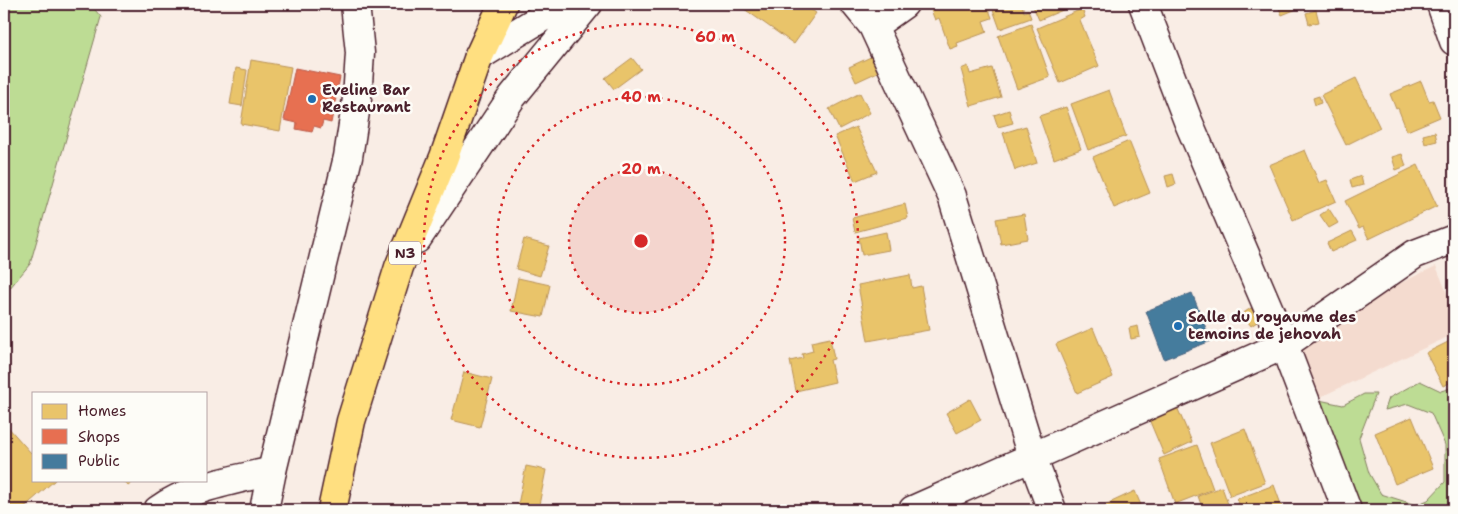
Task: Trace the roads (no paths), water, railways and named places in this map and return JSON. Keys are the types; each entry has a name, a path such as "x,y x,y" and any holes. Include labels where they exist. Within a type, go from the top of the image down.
{"highway":[{"name":"N3","path":"332,510 351,421 399,267 444,157 479,56 503,4"}],"street":[{"path":"264,510 348,157 357,99 360,53 355,4"},
{"path":"479,56 564,4"},
{"path":"399,267 512,97 588,4"},
{"path":"855,4 873,26 952,196 1032,457 1052,510"},
{"path":"873,26 904,4"},
{"path":"1143,4 1188,121 1284,345 1347,510"},
{"path":"1441,4 1454,41"},
{"path":"913,510 1284,345 1415,254 1454,238"},
{"path":"158,510 171,501 217,484 272,471"}],"place":[{"name":"Eveline Bar Restaurant","path":"312,99"},
{"name":"Salle du royaume des temoins de jehovah","path":"1178,326"}]}
